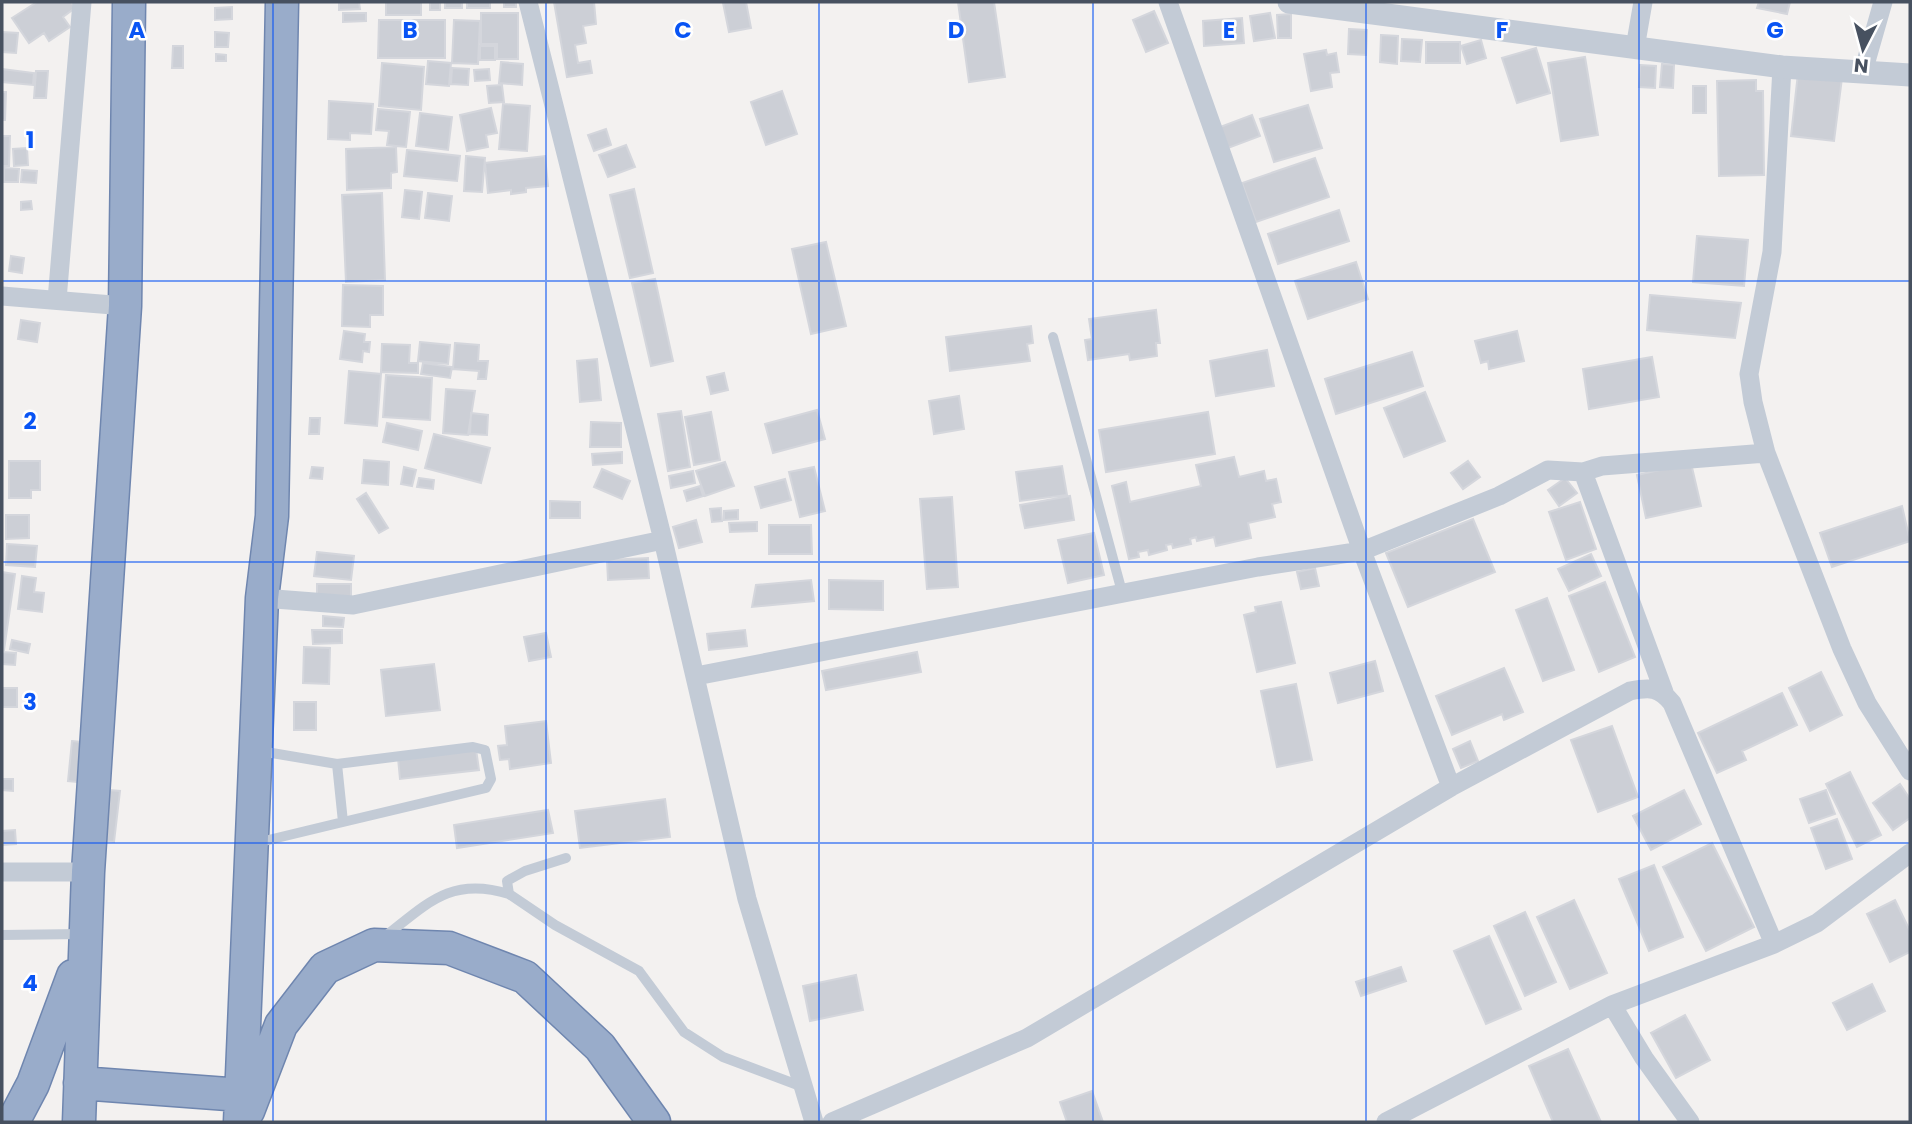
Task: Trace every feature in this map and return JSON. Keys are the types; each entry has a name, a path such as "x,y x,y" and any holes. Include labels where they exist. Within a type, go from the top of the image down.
{"highway":[{"path":"79,1122 88,872 125,306 129,2"},
{"path":"242,1113 262,598 272,516 282,2"},
{"path":"13,1122 33,1084 63,1008 85,934"},
{"path":"242,1113 281,1025 325,968 374,944 449,948 525,977 600,1047 654,1122"},
{"path":"80,1083 242,1113"}],"street":[{"path":"57,300 82,2"},
{"path":"527,2 663,540 747,899 814,1122"},
{"path":"1168,2 1362,551 1451,787"},
{"path":"1290,2 1404,10 1635,48 1782,67 1910,75"},
{"path":"1635,48 1643,2"},
{"path":"1863,72 1883,2"},
{"path":"1782,67 1772,252 1749,373 1766,453 1842,649 1867,703 1910,771"},
{"path":"2,296 125,306"},
{"path":"696,676 1258,566 1362,551 1499,496 1548,470 1583,472 1602,466 1766,453"},
{"path":"1583,472 1664,692 1672,703 1774,944"},
{"path":"262,598 353,605 663,540"},
{"path":"832,1122 1027,1038 1451,787 1630,691 1654,688 1664,692"},
{"path":"1387,1122 1612,1005 1774,944 1817,923 1910,853"},
{"path":"2,872 88,872"},
{"path":"1612,1005 1644,1058 1690,1122"}],"lane":[{"path":"1053,337 1122,592"},
{"path":"252,844 486,788 491,779 485,750 473,747 337,764 256,751"},
{"path":"337,764 343,822"},
{"path":"509,894 507,880 525,871 566,858"},
{"path":"374,944 436,898 459,889 484,887 509,894 555,925 639,971 684,1032 723,1057 803,1087"},
{"path":"2,935 85,934"}],"building":[{"path":"37,2 71,2 75,8 63,17 70,27 49,41 44,33 29,43 12,18"},
{"path":"339,2 359,2 360,9 339,10"},
{"path":"386,2 421,2 421,15 386,15"},
{"path":"430,2 440,2 440,10 430,10"},
{"path":"445,2 462,2 462,8 445,8"},
{"path":"467,2 490,2 490,8 467,8"},
{"path":"504,2 516,2 516,7 504,7"},
{"path":"554,2 594,2 596,24 583,26 586,43 575,45 578,63 590,61 592,73 567,77"},
{"path":"746,2 751,28 729,32 723,3"},
{"path":"958,2 994,2 1005,77 969,82"},
{"path":"1759,2 1790,2 1787,14 1757,8"},
{"path":"232,7 232,19 215,20 215,8"},
{"path":"1154,11 1168,43 1146,52 1133,20"},
{"path":"343,13 366,13 366,21 343,22"},
{"path":"481,13 518,13 518,59 497,59 497,44 481,44"},
{"path":"1270,13 1275,38 1254,41 1250,16"},
{"path":"1291,14 1291,38 1278,38 1277,15"},
{"path":"1242,18 1244,43 1204,46 1203,21"},
{"path":"379,20 445,20 445,58 378,58"},
{"path":"454,20 480,21 478,64 452,63"},
{"path":"1349,29 1367,30 1366,55 1348,54"},
{"path":"2,32 18,33 16,53 2,52"},
{"path":"215,32 229,33 228,47 215,47"},
{"path":"1381,35 1398,36 1397,64 1380,62"},
{"path":"1402,39 1422,40 1420,62 1401,61"},
{"path":"1481,40 1486,58 1467,64 1461,46"},
{"path":"1426,42 1460,42 1460,63 1426,63"},
{"path":"173,46 183,46 183,68 172,68"},
{"path":"480,46 495,46 495,60 480,60"},
{"path":"1536,48 1550,93 1517,103 1502,58"},
{"path":"1326,50 1327,55 1336,53 1339,72 1330,73 1332,87 1311,91 1304,54"},
{"path":"216,54 226,55 226,61 216,61"},
{"path":"1585,57 1598,135 1561,141 1548,63"},
{"path":"428,61 451,63 449,86 426,84"},
{"path":"501,62 523,64 522,85 499,83"},
{"path":"382,63 424,67 421,110 379,106"},
{"path":"1662,64 1674,65 1673,88 1660,87"},
{"path":"1640,65 1656,66 1655,88 1639,87"},
{"path":"452,68 469,69 468,85 451,84"},
{"path":"2,69 34,73 33,85 2,82"},
{"path":"489,69 490,80 475,81 474,70"},
{"path":"36,71 48,71 46,98 34,98"},
{"path":"1798,73 1842,78 1834,141 1791,136"},
{"path":"1756,80 1756,91 1763,91 1764,175 1719,176 1717,81"},
{"path":"502,85 504,102 489,103 487,86"},
{"path":"1693,86 1706,86 1706,113 1693,113"},
{"path":"782,91 797,134 766,145 751,102"},
{"path":"2,92 6,92 5,120 2,120"},
{"path":"329,101 373,104 371,134 350,133 350,140 328,139"},
{"path":"503,104 530,106 527,151 499,149"},
{"path":"1308,105 1322,148 1274,162 1260,119"},
{"path":"491,108 497,133 486,135 488,147 467,151 460,115"},
{"path":"378,109 410,112 406,147 387,145 389,131 376,130"},
{"path":"420,113 452,117 448,150 416,146"},
{"path":"1252,115 1260,136 1228,148 1220,127"},
{"path":"606,129 611,145 594,151 588,135"},
{"path":"2,136 10,136 9,166 2,166"},
{"path":"626,145 635,167 608,177 599,155"},
{"path":"396,147 397,172 391,173 391,188 347,190 346,149"},
{"path":"27,148 28,165 14,166 13,149"},
{"path":"407,150 460,156 457,181 404,176"},
{"path":"466,156 485,158 482,192 464,191"},
{"path":"545,156 548,186 526,188 526,192 511,194 511,190 488,193 485,163"},
{"path":"1315,158 1329,197 1256,222 1242,183"},
{"path":"4,168 19,169 18,182 4,182"},
{"path":"22,170 37,171 36,183 21,182"},
{"path":"634,189 653,273 630,278 610,195"},
{"path":"405,190 422,192 419,219 402,217"},
{"path":"382,193 385,280 346,282 342,195"},
{"path":"428,193 452,196 449,221 425,218"},
{"path":"31,201 32,209 21,210 21,202"},
{"path":"1339,210 1349,241 1278,264 1268,234"},
{"path":"1697,236 1748,240 1744,286 1693,282"},
{"path":"826,242 846,326 811,334 792,249"},
{"path":"11,256 24,258 22,273 9,271"},
{"path":"1356,262 1368,299 1308,319 1295,281"},
{"path":"655,279 673,361 651,366 632,283"},
{"path":"343,285 383,286 383,315 370,315 370,327 342,326"},
{"path":"1650,295 1741,303 1735,338 1647,330"},
{"path":"1156,310 1160,343 1156,343 1157,356 1130,360 1129,354 1088,360 1085,340 1092,339 1089,319"},
{"path":"21,320 40,323 37,342 18,339"},
{"path":"1031,326 1033,343 1027,344 1030,361 950,371 946,337"},
{"path":"344,331 365,334 364,342 370,342 369,352 363,351 362,362 340,359"},
{"path":"1517,331 1524,361 1489,369 1488,361 1481,363 1475,341"},
{"path":"420,342 450,345 448,364 418,361"},
{"path":"455,343 479,345 478,361 488,361 486,379 478,379 479,371 453,369"},
{"path":"382,344 410,345 409,363 418,363 418,373 381,372"},
{"path":"1267,350 1274,386 1216,396 1210,361"},
{"path":"1412,352 1423,386 1336,414 1325,379"},
{"path":"1652,357 1659,397 1589,409 1583,369"},
{"path":"597,359 601,400 580,402 577,361"},
{"path":"423,363 452,367 450,378 421,374"},
{"path":"349,371 381,374 377,426 345,423"},
{"path":"724,373 728,390 711,394 707,377"},
{"path":"386,375 432,378 430,420 383,417"},
{"path":"446,389 475,391 468,435 443,433"},
{"path":"1425,392 1445,441 1404,457 1384,408"},
{"path":"959,396 964,429 934,434 929,401"},
{"path":"817,410 825,439 773,453 765,424"},
{"path":"681,411 690,467 668,471 658,414"},
{"path":"711,412 720,460 694,465 685,417"},
{"path":"1208,412 1215,454 1106,472 1099,430"},
{"path":"471,413 488,415 487,435 470,434"},
{"path":"310,418 320,418 319,434 309,434"},
{"path":"591,422 621,423 621,447 590,447"},
{"path":"387,423 422,431 418,450 383,442"},
{"path":"434,434 490,448 481,483 425,468"},
{"path":"622,452 622,463 593,465 592,454"},
{"path":"1234,457 1239,477 1264,471 1266,481 1276,479 1281,502 1272,504 1275,517 1248,523 1251,538 1216,546 1214,537 1197,541 1196,537 1190,539 1191,544 1173,548 1172,544 1166,545 1167,550 1149,555 1148,550 1138,552 1139,557 1129,559 1112,486 1126,482 1130,502 1201,486 1196,465"},
{"path":"364,460 389,462 388,485 362,483"},
{"path":"9,461 40,461 40,490 31,490 31,498 9,498"},
{"path":"1468,461 1480,477 1463,489 1451,473"},
{"path":"725,462 734,486 705,496 696,471"},
{"path":"1691,463 1701,506 1646,518 1637,475"},
{"path":"1062,466 1067,495 1020,501 1016,472"},
{"path":"312,467 323,468 322,479 310,478"},
{"path":"404,467 416,470 412,486 401,484"},
{"path":"814,467 825,511 800,517 789,472"},
{"path":"602,469 630,481 622,499 594,487"},
{"path":"693,471 695,483 671,488 669,476"},
{"path":"419,478 434,480 433,489 417,487"},
{"path":"1565,478 1577,493 1559,506 1548,490"},
{"path":"785,479 791,500 761,508 755,487"},
{"path":"700,486 703,496 687,501 684,491"},
{"path":"366,493 388,528 379,533 357,499"},
{"path":"1070,496 1074,520 1025,528 1020,505"},
{"path":"952,497 958,587 927,589 920,499"},
{"path":"550,501 580,502 580,518 550,518"},
{"path":"1580,502 1596,549 1566,560 1549,512"},
{"path":"1902,506 1910,541 1832,567 1820,533"},
{"path":"721,508 722,521 712,522 710,509"},
{"path":"738,510 738,519 724,520 724,511"},
{"path":"6,515 29,515 29,538 6,539"},
{"path":"1473,519 1495,572 1408,607 1386,553"},
{"path":"696,520 702,542 679,548 673,527"},
{"path":"757,522 757,531 730,532 729,523"},
{"path":"769,525 811,525 812,554 769,554"},
{"path":"1094,533 1104,575 1068,583 1058,540"},
{"path":"7,544 37,546 35,567 6,565"},
{"path":"317,552 354,556 351,580 314,576"},
{"path":"1591,554 1601,576 1569,591 1558,569"},
{"path":"648,558 649,578 608,580 607,560"},
{"path":"1315,568 1319,586 1301,589 1297,572"},
{"path":"2,572 15,574 4,650 2,650"},
{"path":"22,576 36,578 34,592 44,593 42,612 18,609"},
{"path":"811,580 814,601 752,607 756,585"},
{"path":"829,580 883,581 883,610 829,609"},
{"path":"1605,582 1635,657 1599,672 1569,596"},
{"path":"317,584 351,584 351,597 317,596"},
{"path":"1547,598 1574,670 1543,681 1516,610"},
{"path":"1281,602 1295,663 1257,672 1244,615 1256,612 1255,607"},
{"path":"323,616 344,618 343,627 323,626"},
{"path":"312,630 342,630 342,643 313,644"},
{"path":"745,630 747,646 709,650 707,634"},
{"path":"546,633 551,657 529,661 524,637"},
{"path":"12,640 30,644 28,653 10,649"},
{"path":"304,647 330,648 329,684 303,683"},
{"path":"2,652 16,653 15,665 2,664"},
{"path":"917,652 921,672 826,690 822,671"},
{"path":"1375,661 1383,691 1338,703 1330,673"},
{"path":"434,664 440,710 386,716 381,670"},
{"path":"1504,668 1523,712 1504,720 1502,714 1452,735 1436,696"},
{"path":"1821,672 1842,715 1810,731 1789,688"},
{"path":"1296,684 1312,760 1277,767 1261,691"},
{"path":"2,688 17,688 17,707 2,707"},
{"path":"1782,693 1797,725 1742,751 1746,760 1717,773 1698,733"},
{"path":"294,702 316,702 316,730 294,730"},
{"path":"546,721 551,763 510,769 509,759 500,760 498,746 507,745 505,726"},
{"path":"1612,726 1638,797 1598,812 1571,740"},
{"path":"72,741 81,742 77,782 68,781"},
{"path":"1470,741 1478,761 1461,768 1453,749"},
{"path":"476,749 479,770 400,779 398,758"},
{"path":"1850,772 1881,835 1857,847 1826,784"},
{"path":"2,779 13,779 13,791 2,790"},
{"path":"1900,784 1910,799 1910,818 1893,830 1873,803"},
{"path":"109,790 120,791 114,842 104,841"},
{"path":"1684,790 1701,824 1651,850 1633,816"},
{"path":"1826,790 1835,814 1809,823 1800,799"},
{"path":"665,799 670,837 580,848 575,811"},
{"path":"548,810 553,833 457,848 454,825"},
{"path":"1837,819 1852,859 1826,869 1811,828"},
{"path":"15,830 16,844 3,845 2,831"},
{"path":"1712,843 1754,927 1706,951 1663,867"},
{"path":"1654,865 1683,937 1649,951 1619,879"},
{"path":"1574,900 1607,973 1570,989 1537,917"},
{"path":"1895,900 1910,931 1910,952 1890,962 1867,914"},
{"path":"1525,912 1556,982 1525,996 1494,926"},
{"path":"1489,936 1521,1009 1486,1024 1454,951"},
{"path":"1401,967 1406,981 1361,996 1356,982"},
{"path":"856,975 863,1010 810,1021 803,986"},
{"path":"1872,984 1885,1011 1847,1030 1833,1003"},
{"path":"1685,1015 1710,1060 1676,1078 1651,1033"},
{"path":"1568,1049 1601,1122 1553,1122 1529,1066"},
{"path":"1092,1091 1103,1122 1067,1122 1060,1102"}]}
